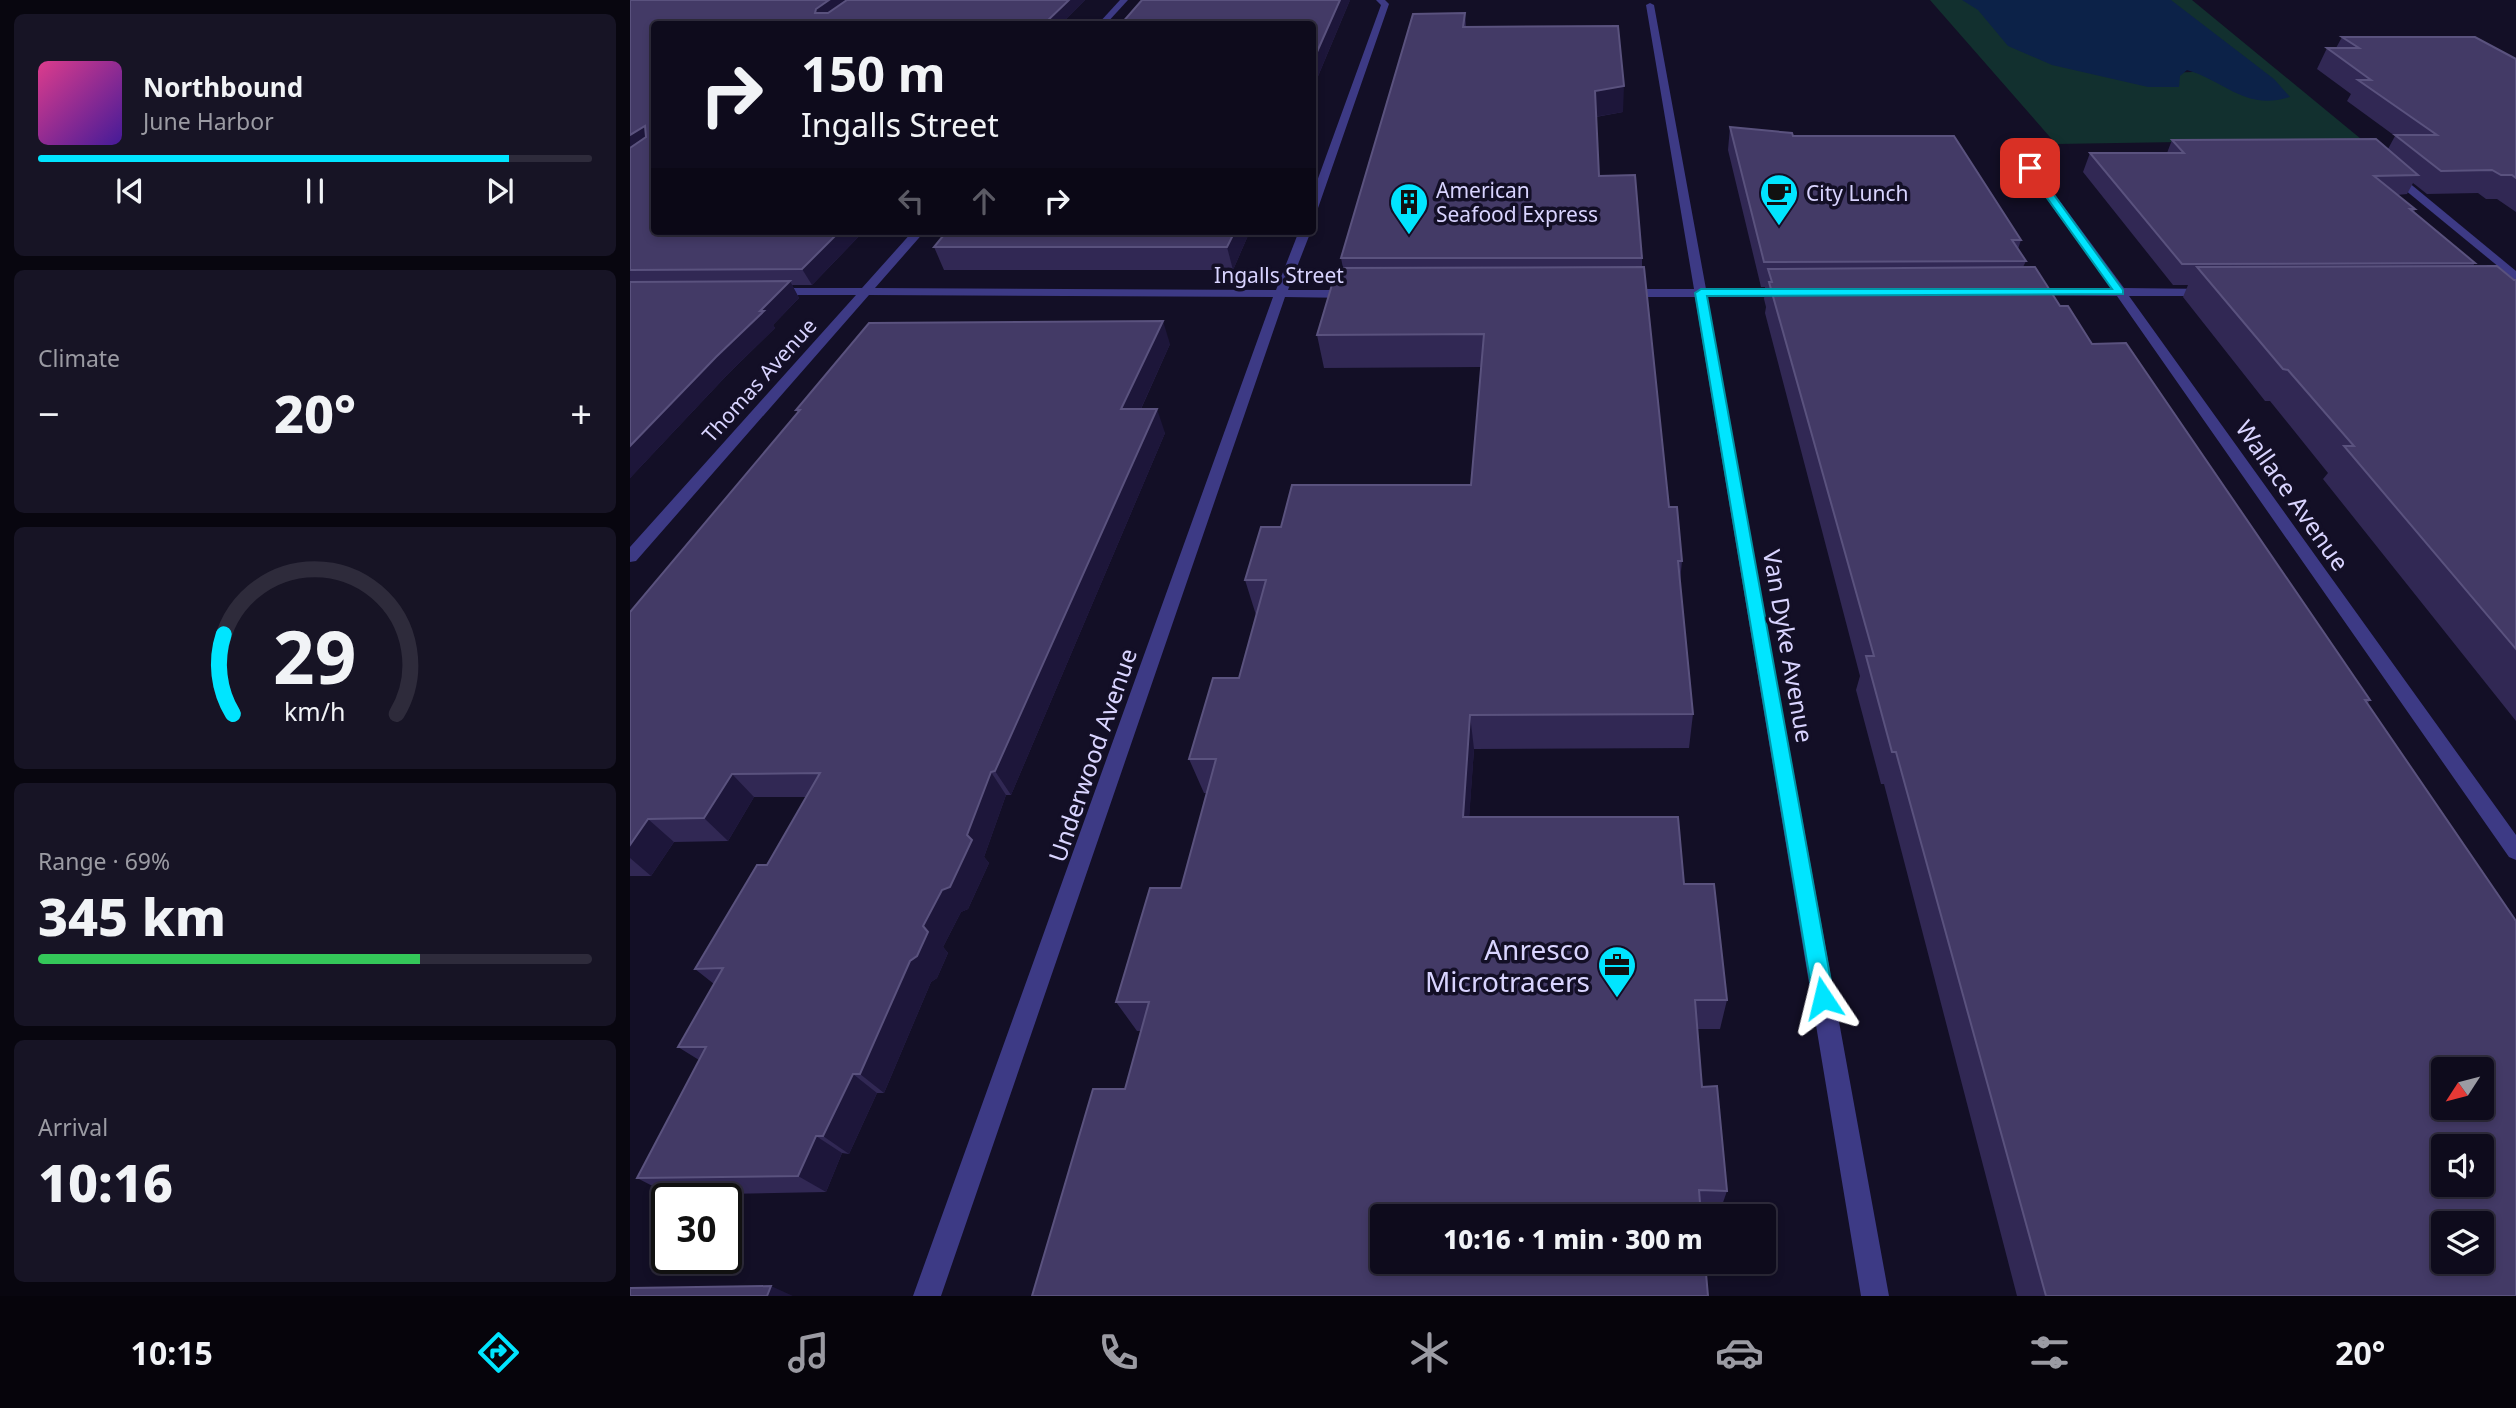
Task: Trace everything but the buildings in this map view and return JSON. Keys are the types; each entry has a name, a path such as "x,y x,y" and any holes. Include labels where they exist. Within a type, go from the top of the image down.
{"street":[{"path":"1105,21 1124,0"},
{"path":"1316,200 1385,4 1380,0"},
{"name":"Van Dyke Avenue","path":"1650,5 1875,1296"},
{"path":"2383,166 2516,276"},
{"name":"Wallace Avenue","path":"2030,168 2516,850"},
{"name":"Thomas Avenue","path":"630,557 915,235"},
{"name":"Underwood Avenue","path":"927,1296 1304,235"},
{"name":"Ingalls Street","path":"762,291 1359,294"},
{"path":"2018,292 2227,292"},
{"path":"1613,293 1800,293"}],"green space":[{"path":"1930,0 1982,0 2166,73 2244,70 2162,0 2192,0 2361,139 2056,144"}],"water":[{"path":"1962,0 2171,0 2274,79 2290,97 2274,100 2248,98 2187,70 2180,76 2179,87 2148,87 2052,65 2008,46 1978,10"}],"place":[{"name":"City Lunch","path":"1779,227"},
{"name":"American Seafood Express","path":"1409,236"},
{"name":"Anresco Microtracers","path":"1617,999"}],"route":[{"path":"1823,998 1701,293 2119,292 2030,168"}]}
